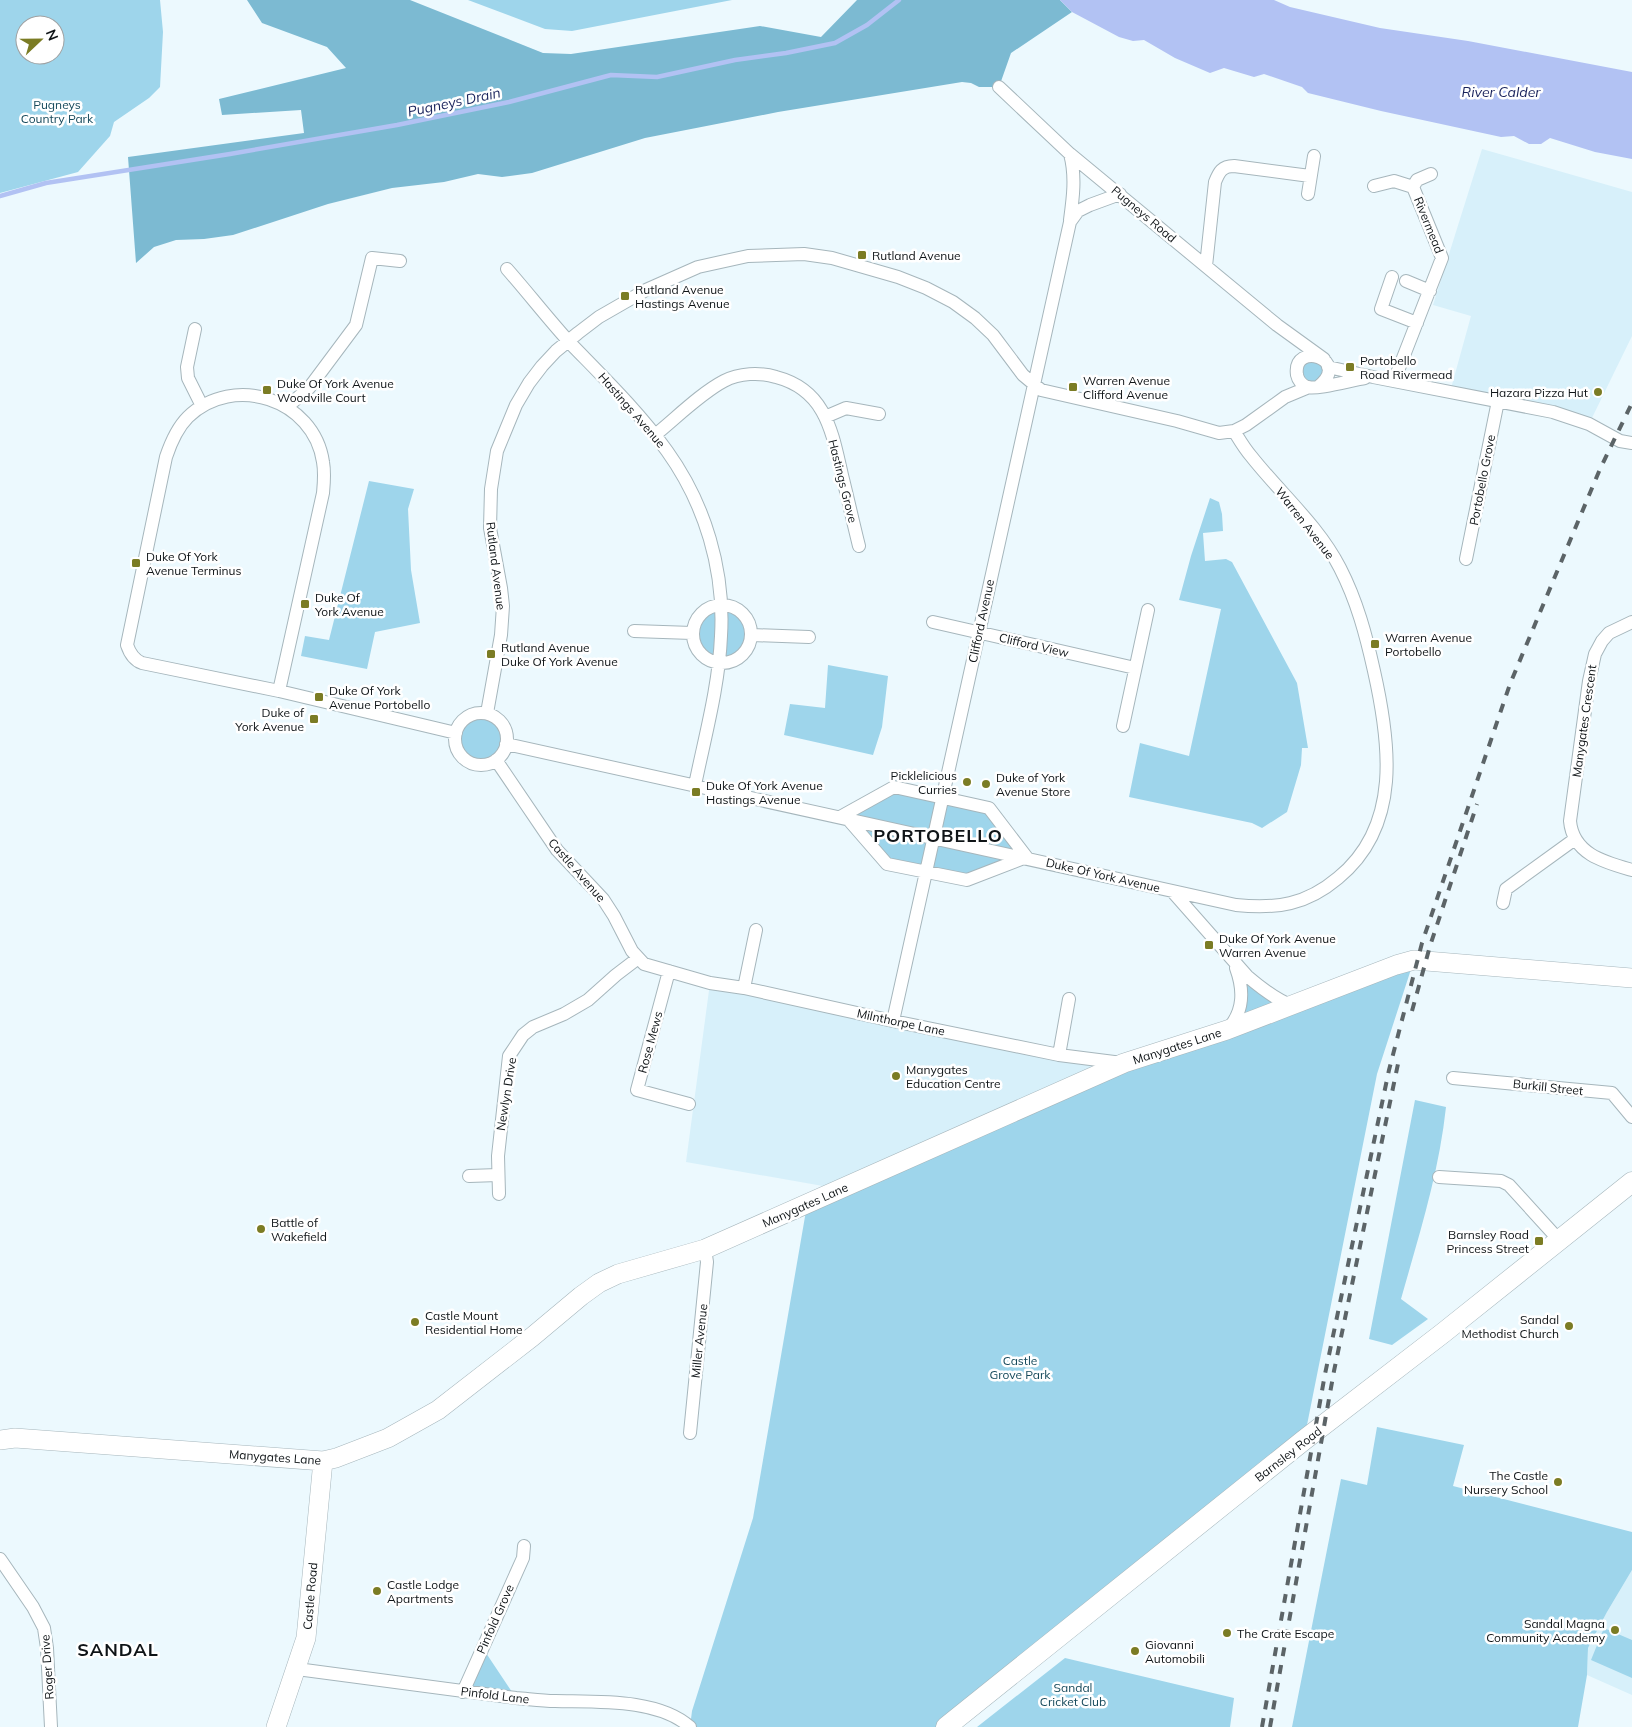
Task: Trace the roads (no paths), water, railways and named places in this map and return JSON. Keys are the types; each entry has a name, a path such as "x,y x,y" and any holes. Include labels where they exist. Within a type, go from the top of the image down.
{"main road":[{"name":"Barnsley Road","path":"946,1727 1297,1446 1444,1333 1632,1182"}],"street":[{"name":"Pugneys Road","path":"998,86 1070,154 1293,338 1326,363"},
{"name":"Clifford Avenue","path":"893,1021 1070,222 1074,168 1070,154"},
{"path":"1308,194 1314,156"},
{"path":"1206,266 1215,182 1221,170 1234,166 1310,176"},
{"name":"Rivermead","path":"1413,187 1417,180 1431,174"},
{"name":"Rivermead","path":"1374,186 1394,181 1413,187"},
{"name":"Rivermead","path":"1394,381 1442,258 1413,187"},
{"path":"1070,222 1078,211 1120,194"},
{"name":"Rutland Avenue","path":"487,713 501,635 502,614 501,588 490,528 493,470 497,451 520,398 529,383 542,366 599,317 646,290 698,267 748,256 804,254 832,258 898,277 926,288 953,302 975,318 993,336 1023,375 1034,384"},
{"path":"287,407 309,388 356,325 372,258 400,261"},
{"name":"Hastings Avenue","path":"507,269 569,341 655,435 680,471 698,506 713,548 719,576 722,634 719,664 695,785"},
{"path":"1392,277 1381,309 1417,323"},
{"path":"1406,280 1430,290"},
{"path":"195,329 187,367 188,378 202,406"},
{"path":"1293,338 1298,364 1298,379 1303,384 1313,387 1373,377"},
{"path":"1285,397 1298,364 1309,355 1317,356 1326,363 1373,377 1552,412 1589,424 1620,441 1632,443"},
{"path":"1034,384 1041,390 1177,420 1218,433 1234,431 1246,425 1285,397 1326,380 1329,374 1326,363"},
{"name":"Hastings Grove","path":"655,435 712,388 726,380 741,375 768,374 782,378 815,400 825,417 833,436 859,546"},
{"path":"279,692 323,493 325,476 321,453 312,431 301,418 287,407 264,397 245,394 216,399 202,406 188,417 170,442 127,645 129,653 142,663 279,692 456,733"},
{"name":"Portobello Grove","path":"1466,559 1498,401"},
{"path":"825,417 846,408 879,414"},
{"name":"Warren Avenue","path":"1172,891 1236,905 1256,907 1277,906 1297,902 1314,895 1349,869 1365,848 1376,828 1383,807 1387,755 1384,718 1369,646 1351,590 1327,547 1249,455 1234,431"},
{"path":"721,604 735,607 744,614 750,624 752,635 749,646 742,656 732,662 719,664 699,653 692,633 695,622 701,613 708,608 721,604"},
{"path":"1122,726 1148,610"},
{"name":"Clifford View","path":"933,622 1135,668"},
{"name":"Manygates Crescent","path":"1575,839 1571,831 1570,820 1589,681 1595,654 1609,633 1632,622"},
{"path":"634,631 692,633"},
{"path":"752,635 809,637"},
{"path":"476,713 487,713 498,719 504,726 506,744 503,753 496,760 481,764 466,760 461,755 456,746 456,733 458,726 469,716 476,713"},
{"name":"Duke Of York Avenue","path":"506,744 1172,891 1247,976 1260,988 1293,1006"},
{"name":"Castle Avenue","path":"496,760 557,850 603,899 637,959"},
{"name":"Duke Of York Avenue","path":"843,818 894,787 989,808 1026,858"},
{"path":"843,818 887,864 967,880 1026,858"},
{"path":"1503,903 1506,890 1575,839 1583,849 1594,857 1632,870"},
{"path":"744,988 756,930"},
{"name":"Milnthorpe Lane","path":"637,959 644,964 710,983 744,988 1059,1055 1124,1064"},
{"name":"Newlyn Drive","path":"499,1194 499,1137 510,1056 523,1035 533,1026 564,1014 588,1000 637,959"},
{"name":"Manygates Lane","path":"0,1440 15,1438 323,1461 336,1458 388,1438 438,1410 599,1283 618,1274 705,1249 1124,1064 1227,1030 1396,965 1414,960 1632,978"},
{"name":"Duke Of York Avenue","path":"1227,1030 1237,1019 1241,995 1241,982 1234,962"},
{"name":"Rose Mews","path":"669,971 637,1090 689,1104"},
{"path":"1059,1055 1069,999"},
{"name":"Burkill Street","path":"1454,1078 1612,1093 1632,1117"},
{"path":"469,1176 498,1175"},
{"path":"1439,1177 1501,1181 1509,1185 1558,1240"},
{"name":"Miller Avenue","path":"690,1433 707,1262 705,1249"},
{"name":"Castle Road","path":"276,1727 306,1638 323,1461"},
{"name":"Pinfold Grove","path":"463,1692 523,1558 524,1546"},
{"name":"Roger Drive","path":"0,1559 33,1607 44,1628 47,1648 51,1727"},
{"name":"Pinfold Lane","path":"297,1669 463,1692 553,1702 630,1704 662,1712 684,1721 690,1727"}],"water":[{"name":"River Calder","path":"1060,0 1274,0 1290,7 1380,28 1468,41 1632,72 1632,159 1595,152 1550,138 1541,144 1529,144 1514,136 1501,137 1381,111 1308,93 1302,87 1264,74 1254,77 1224,68 1210,73 1175,58 1144,40 1133,41 1119,37 1072,12"}],"waterway":[{"name":"Pugneys Drain","path":"0,196 46,183 397,125 509,102 611,75 657,77 735,60 786,53 835,43 867,25 899,0"}],"railway":[{"path":"1262,1727 1325,1374 1389,1070 1422,943 1510,684 1600,469 1632,403"},
{"path":"1412,1011 1430,946 1477,804"},
{"path":"1270,1727 1334,1371 1399,1059"}],"place":[{"name":"Rutland Avenue","path":"862,255"},
{"name":"Rutland Avenue Hastings Avenue","path":"625,296"},
{"name":"Portobello Road Rivermead","path":"1350,367"},
{"name":"Warren Avenue Clifford Avenue","path":"1073,387"},
{"name":"Duke Of York Avenue Woodville Court","path":"267,390"},
{"name":"Hazara Pizza Hut","path":"1598,392"},
{"name":"Duke Of York Avenue Terminus","path":"136,563"},
{"name":"Duke Of York Avenue","path":"305,604"},
{"name":"Warren Avenue Portobello","path":"1375,644"},
{"name":"Rutland Avenue Duke Of York Avenue","path":"491,654"},
{"name":"Duke Of York Avenue Portobello","path":"319,697"},
{"name":"Duke of York Avenue","path":"314,719"},
{"name":"Picklelicious Curries","path":"967,782"},
{"name":"Duke of York Avenue Store","path":"986,784"},
{"name":"Duke Of York Avenue Hastings Avenue","path":"696,792"},
{"name":"Duke Of York Avenue Warren Avenue","path":"1209,945"},
{"name":"Manygates Education Centre","path":"896,1076"},
{"name":"Battle of Wakefield","path":"261,1229"},
{"name":"Barnsley Road Princess Street","path":"1539,1241"},
{"name":"Castle Mount Residential Home","path":"415,1322"},
{"name":"Sandal Methodist Church","path":"1569,1326"},
{"name":"The Castle Nursery School","path":"1558,1482"},
{"name":"Castle Lodge Apartments","path":"377,1591"},
{"name":"Sandal Magna Community Academy","path":"1615,1630"},
{"name":"The Crate Escape","path":"1227,1633"},
{"name":"Giovanni Automobili","path":"1135,1651"}],"district":[{"name":"PORTOBELLO","path":"938,835"},
{"name":"SANDAL","path":"118,1649"}],"park label":[{"name":"Pugneys Country Park","path":"57,111"},
{"name":"Castle Grove Park","path":"1020,1367"},
{"name":"Sandal Cricket Club","path":"1073,1694"}]}
